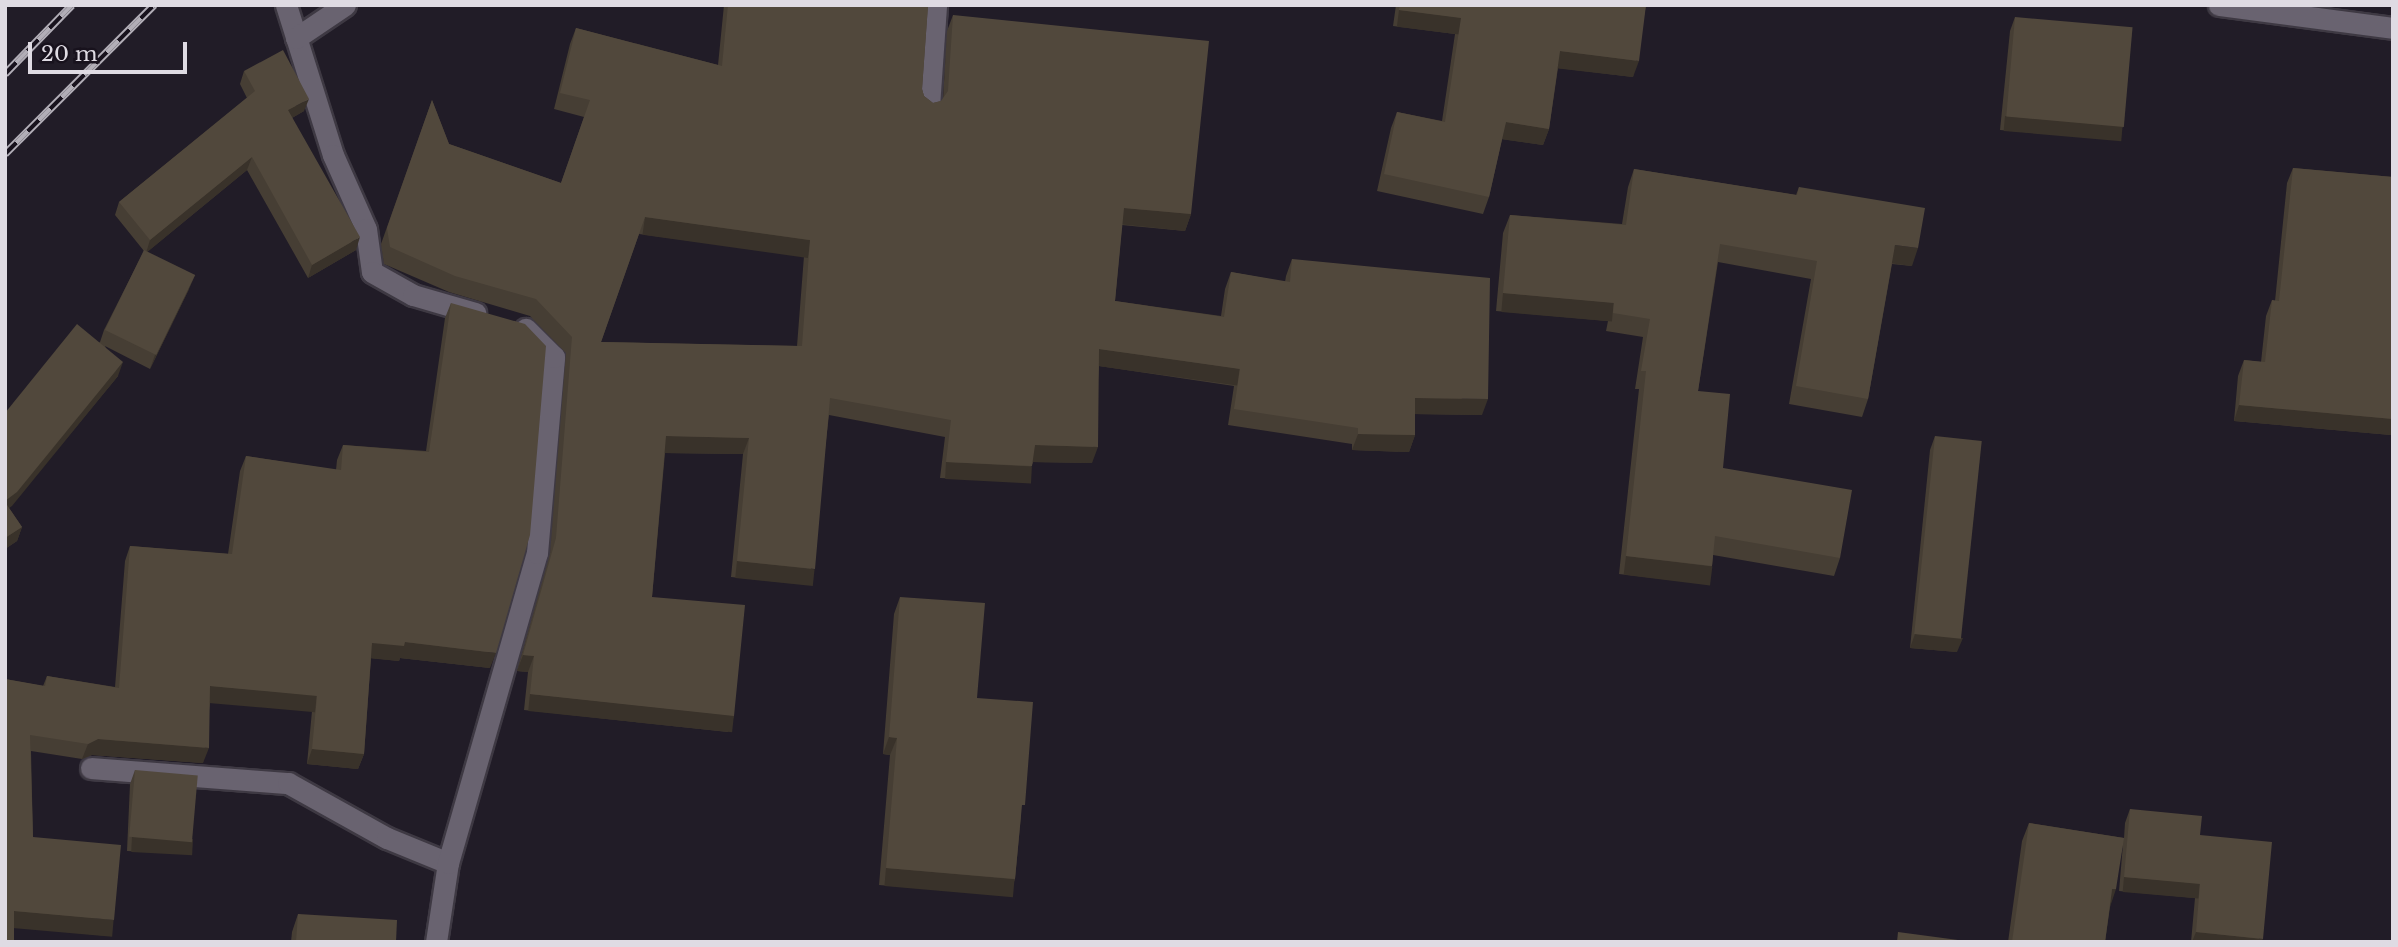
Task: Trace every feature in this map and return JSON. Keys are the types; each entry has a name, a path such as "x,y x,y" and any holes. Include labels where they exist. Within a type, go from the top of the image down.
{"street":[{"path":"286,5 333,155 366,229 372,272 413,295 526,328 554,357 537,553 448,863 436,942"},
{"path":"296,38 345,5"},
{"path":"929,106 936,5"},
{"path":"2219,5 2393,28"},
{"path":"91,768 288,783 387,838 448,863"}],"building":[{"path":"728,5 928,5 922,89 924,96 933,103 941,101 948,91 953,15 1209,41 1191,214 1124,208 1115,301 1224,317 1231,272 1290,282 1292,259 1490,278 1488,399 1415,398 1415,435 1358,434 1358,428 1234,409 1240,369 1099,349 1098,447 1035,445 1032,466 946,462 951,420 830,398 815,569 737,561 749,438 666,436 652,597 745,605 734,716 530,694 534,656 523,655 556,538 572,337 536,299 455,276 390,247 387,228 432,100 449,144 561,183 590,100 560,93 576,28 722,66","holes":["645,217 810,240 802,346 601,342"]},
{"path":"1400,5 1646,5 1639,61 1560,51 1549,129 1506,122 1489,197 1384,174 1397,112 1445,122 1461,18 1399,10"},
{"path":"2015,17 2133,27 2124,127 2006,117"},
{"path":"283,50 309,99 288,110 360,237 312,265 252,157 150,240 119,202 255,91 244,71"},
{"path":"2293,168 2393,177 2393,419 2239,405 2244,360 2265,362 2272,300 2279,301"},
{"path":"1634,169 1797,195 1799,187 1925,208 1918,248 1895,245 1868,399 1796,386 1817,261 1720,244 1698,391 1730,394 1723,468 1852,490 1840,558 1715,536 1712,566 1626,556 1646,371 1641,371 1650,319 1613,313 1614,303 1503,293 1510,215 1626,225"},
{"path":"144,250 195,275 156,355 105,330"},
{"path":"451,303 525,324 546,346 530,535 496,653 405,642 404,646 372,643 364,754 312,749 317,696 210,686 209,748 98,739 88,744 30,735 33,837 121,845 114,920 14,911 14,942 5,942 5,679 45,686 47,676 119,688 130,546 232,554 246,456 341,470 343,445 429,452"},
{"path":"77,324 123,362 17,492 5,501 5,413"},
{"path":"1935,436 1982,441 1961,639 1914,634"},
{"path":"5,502 22,527 5,538"},
{"path":"900,597 985,603 977,698 1033,702 1025,805 1022,805 1015,879 886,868 897,738 889,737"},
{"path":"135,770 198,775 192,842 129,837"},
{"path":"2130,809 2202,816 2200,835 2272,842 2263,939 2196,932 2200,884 2124,877"},
{"path":"2029,823 2124,838 2116,889 2112,889 2105,942 2012,942"},
{"path":"298,914 397,920 396,942 296,942"},
{"path":"1898,932 1973,942 1897,942"}],"railway":[{"path":"5,74 72,5"},
{"path":"5,154 154,5"}]}
